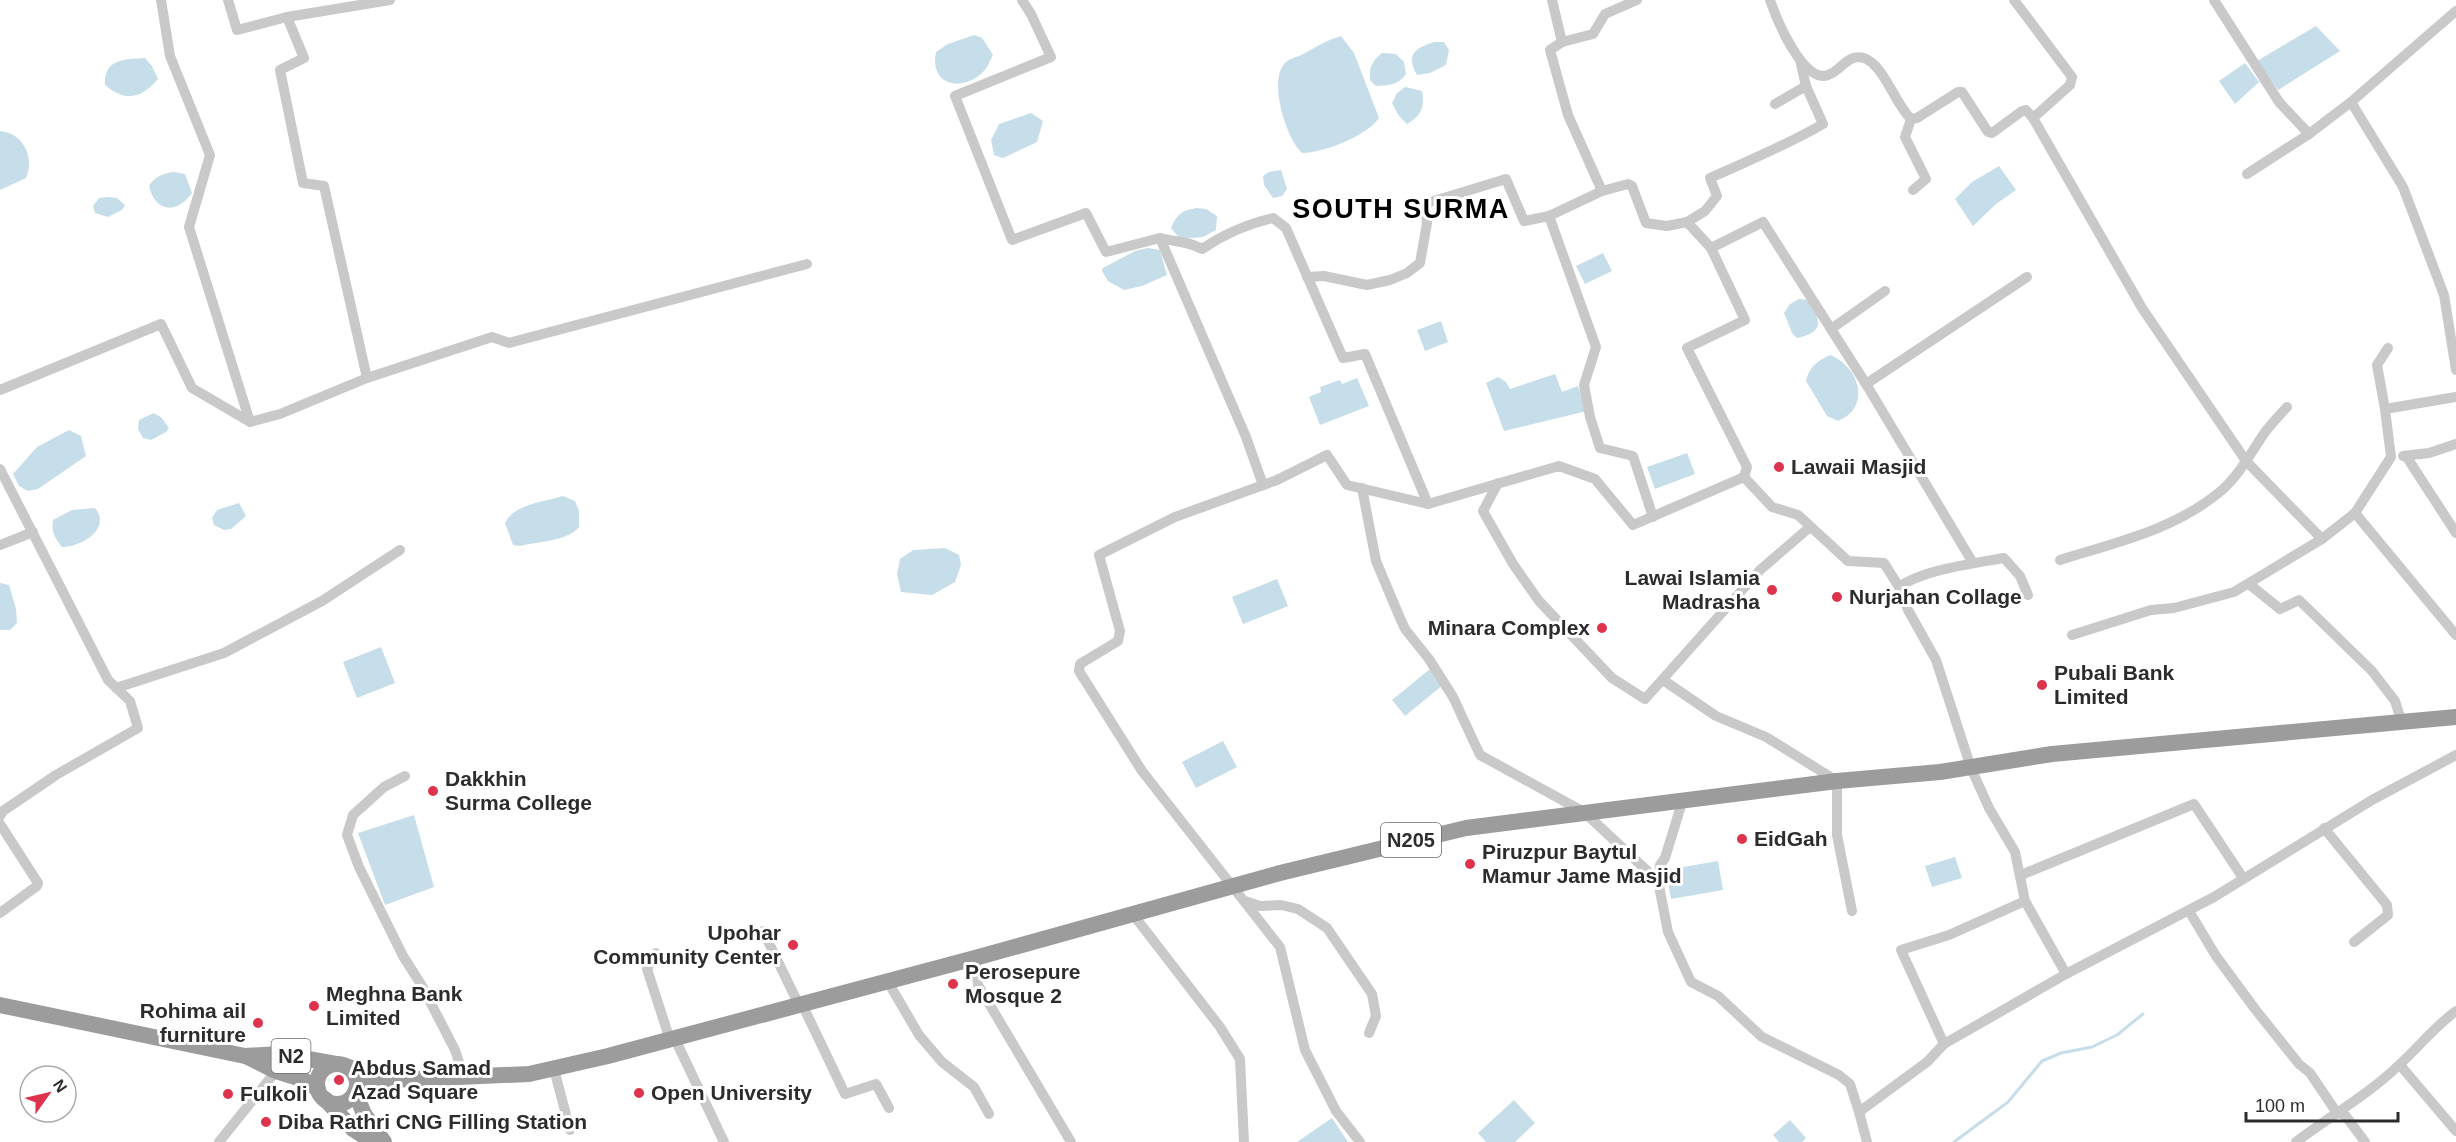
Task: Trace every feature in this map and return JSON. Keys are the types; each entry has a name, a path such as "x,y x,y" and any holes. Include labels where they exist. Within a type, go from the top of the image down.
{"highway":[{"name":"N205","path":"342,1066 390,1080 529,1074 554,1069 888,982 1232,886 1396,843 1466,828 1683,799 1971,768 2052,754 2456,717"},
{"name":"N2","path":"0,1005 245,1056 276,1071 302,1079 321,1094 353,1129 373,1142"},
{"name":"N2","path":"245,1056 280,1054 342,1066"},
{"path":"357,1097 336,1104 321,1094 318,1080 320,1073 325,1068 342,1066 356,1077 357,1097 364,1114 384,1142"},
{"name":"N205","path":"357,1097 390,1080"}],"street":[{"path":"161,0 170,56 210,155 189,227 250,422"},
{"path":"228,0 237,30 287,17 390,0"},
{"path":"1022,0 1051,57 955,96 1012,240 1086,213 1106,252 1160,238 1179,243 1191,242 1202,249 1221,235 1273,218 1286,228 1343,358 1365,354 1428,504"},
{"path":"1552,0 1562,42"},
{"path":"1602,191 1568,115 1550,50 1562,42 1593,34 1605,14 1637,0"},
{"path":"1307,277 1324,276 1367,285 1390,280 1407,273 1420,263 1428,223 1424,204 1506,179 1524,220 1549,216 1602,191 1631,184 1646,223 1667,226 1687,222 1705,211 1717,196 1710,178 1796,140 1823,124 1806,86 1800,60 1777,21 1770,0"},
{"path":"2014,0 2072,77 2070,85 2033,118"},
{"path":"2214,0 2279,102 2309,134"},
{"path":"2247,174 2309,134 2454,16"},
{"path":"287,17 304,58 280,70 303,183 324,186 367,378"},
{"path":"1800,60 1817,75 1828,76 1851,59 1862,57 1874,64 1911,119"},
{"path":"1774,105 1806,86"},
{"path":"1911,119 1917,118 1958,92 1962,92 1989,132 1992,133 2026,110 2033,118 2142,308 2246,461 2322,539"},
{"path":"2350,102 2403,187 2444,295 2456,370"},
{"path":"1911,119 1905,137 1926,179 1913,190"},
{"path":"1549,216 1596,347 1584,385 1590,417 1600,448 1633,456 1653,517"},
{"path":"1360,1142 1336,1111 1305,1050 1280,947 1142,771 1079,671 1080,664 1118,641 1120,631 1099,555 1175,517 1263,485 1327,455 1347,485 1428,504 1559,466 1595,479 1633,525 1744,477 1747,467 1687,348 1744,320 1711,248 1687,222"},
{"path":"1711,248 1763,222 1866,384 1973,563"},
{"path":"1160,238 1246,437 1263,485"},
{"path":"0,390 161,324 192,388 250,422 280,414 367,378 492,337 509,343 807,264"},
{"path":"1866,384 2027,277"},
{"path":"1831,329 1885,291"},
{"path":"2073,635 2151,610 2174,608 2234,592 2322,539 2355,513 2391,457 2377,365 2388,348"},
{"path":"2385,409 2456,397"},
{"path":"2060,561 2129,541 2168,526 2223,489 2246,461 2265,432 2287,407"},
{"path":"2391,457 2429,453 2456,444"},
{"path":"2406,456 2456,532"},
{"path":"0,469 108,680 130,701 138,728 56,775 3,811 0,816"},
{"path":"1744,477 1772,507 1798,515 1848,561 1884,563 1899,587 1908,610 1936,660 1971,768 1989,808 2015,852 2025,901 2066,974"},
{"path":"1498,483 1483,512 1513,564 1539,601 1612,678 1645,699 1760,570 1810,527"},
{"path":"1362,488 1376,561 1400,618 1405,629 1430,659 1453,697 1480,755 1584,812 1658,881"},
{"path":"2355,513 2456,635"},
{"path":"0,545 33,532"},
{"path":"116,688 224,653 322,601 400,550"},
{"path":"1899,587 1909,580 1973,563 2004,558 2020,576 2028,595"},
{"path":"2249,584 2280,609 2299,600 2372,671 2395,700 2402,723"},
{"path":"1663,681 1716,716 1766,737 1837,781 1837,835 1852,911"},
{"path":"1859,1112 1927,1062 1944,1044 2066,974 2189,911 2324,828 2456,755"},
{"path":"405,776 384,787 353,815 347,835 403,956 422,986 455,1050 464,1077"},
{"path":"1683,799 1665,858 1660,865 1658,881 1668,932 1691,982 1718,996 1762,1037 1839,1075 1850,1084 1856,1098 1867,1142"},
{"path":"2021,875 2194,804 2243,878"},
{"path":"0,824 38,883 0,913"},
{"path":"2324,828 2387,905 2388,915 2354,942"},
{"path":"1244,901 1260,906 1281,905 1298,909 1327,928 1372,994 1376,1016 1369,1033"},
{"path":"1944,1044 1901,950 1949,935 2025,901"},
{"path":"2189,911 2216,956 2242,992 2299,1064 2310,1073 2337,1113 2345,1115 2365,1142"},
{"path":"1132,913 1220,1027 1240,1059 1244,1142"},
{"path":"763,931 844,1094 876,1084 889,1108"},
{"path":"656,953 647,969 673,1039 724,1142"},
{"path":"975,958 978,985 1071,1142"},
{"path":"888,982 919,1035 942,1062 974,1088 989,1114"},
{"path":"2296,1142 2363,1096 2400,1065 2436,1025 2456,1011"},
{"path":"2400,1065 2456,1131"},
{"path":"554,1069 570,1130"},
{"path":"219,1142 276,1071"}],"water":[{"path":"2316,26 2340,51 2278,90 2257,61"},
{"path":"974,35 982,38 993,55 985,69 976,78 967,82 950,83 943,79 935,63 936,52 948,44"},
{"path":"1341,36 1354,53 1379,118 1365,131 1344,142 1321,150 1302,153 1290,135 1281,108 1278,81 1281,70 1290,59"},
{"path":"1434,42 1444,42 1449,50 1446,65 1430,73 1417,75 1412,62 1414,53"},
{"path":"1382,53 1396,54 1404,62 1406,74 1393,84 1376,86 1370,80 1370,71"},
{"path":"145,58 158,79 145,91 126,96 105,85 105,76 112,65 123,60"},
{"path":"2245,63 2259,82 2235,104 2219,81"},
{"path":"1405,87 1422,91 1423,97 1421,110 1416,118 1407,124 1399,116 1392,103 1397,93"},
{"path":"1031,113 1043,121 1037,142 1003,158 994,155 991,140 999,124"},
{"path":"0,131 15,136 21,141 28,154 29,162 26,178 0,190"},
{"path":"1999,166 2016,190 1996,204 1973,226 1955,199 1972,182"},
{"path":"1281,170 1287,189 1282,196 1273,198 1264,185 1263,176 1269,172"},
{"path":"174,172 185,174 192,193 179,205 167,207 156,201 149,186 160,176"},
{"path":"99,198 117,198 125,205 122,210 108,217 95,213 93,206"},
{"path":"1196,208 1206,209 1217,216 1216,230 1203,237 1180,239 1171,228 1173,223 1180,214"},
{"path":"1148,248 1160,250 1167,275 1142,286 1124,290 1108,281 1102,271 1103,268 1135,251"},
{"path":"1603,253 1612,271 1585,284 1576,266"},
{"path":"1799,299 1809,300 1818,324 1813,332 1797,338 1792,333 1784,313 1790,304"},
{"path":"1441,321 1448,342 1425,351 1417,330"},
{"path":"1830,355 1840,360 1848,368 1858,387 1855,406 1849,415 1838,421 1827,416 1806,381 1814,365"},
{"path":"1555,374 1562,392 1578,386 1587,411 1504,431 1486,383 1498,377 1506,382 1510,389"},
{"path":"1357,378 1369,406 1320,425 1309,397 1321,392 1320,387 1340,380 1342,384"},
{"path":"154,413 162,418 169,428 151,440 143,438 138,429 139,420"},
{"path":"69,430 81,436 86,456 38,489 28,491 19,486 13,474 37,447"},
{"path":"1687,453 1695,474 1655,489 1647,467"},
{"path":"563,496 575,501 579,511 579,527 574,532 560,538 520,546 513,545 505,523 509,517 522,508"},
{"path":"239,503 246,516 231,529 224,530 214,525 212,518 217,510"},
{"path":"95,508 100,523 97,530 78,544 62,547 54,535 53,520 72,510"},
{"path":"945,548 959,555 961,565 955,582 932,595 901,592 897,574 900,559 913,550"},
{"path":"1277,579 1288,606 1243,624 1232,597"},
{"path":"0,583 9,585 16,609 17,623 10,630 0,630"},
{"path":"381,647 395,683 357,698 343,662"},
{"path":"1430,669 1443,685 1405,716 1392,700"},
{"path":"1223,741 1237,767 1196,788 1182,762"},
{"path":"414,815 434,887 385,905 358,833"},
{"path":"1955,857 1962,878 1932,887 1925,866"},
{"path":"1718,861 1723,890 1671,899 1666,870"},
{"path":"1514,1100 1535,1123 1515,1142 1486,1142 1478,1133"},
{"path":"1332,1118 1348,1142 1297,1142"},
{"path":"1790,1120 1806,1138 1802,1142 1779,1142 1773,1135"}],"waterway":[{"path":"1954,1142 2008,1102 2042,1061 2061,1053 2092,1047 2117,1035 2143,1014"}],"place":[{"name":"Lawaii Masjid","path":"1779,467"},
{"name":"Lawai Islamia Madrasha","path":"1772,590"},
{"name":"Nurjahan Collage","path":"1837,597"},
{"name":"Minara Complex","path":"1602,628"},
{"name":"Pubali Bank Limited","path":"2042,685"},
{"name":"Dakkhin Surma College","path":"433,791"},
{"name":"EidGah","path":"1742,839"},
{"name":"Piruzpur Baytul Mamur Jame Masjid","path":"1470,864"},
{"name":"Upohar Community Center","path":"793,945"},
{"name":"Perosepure Mosque 2","path":"953,984"},
{"name":"Meghna Bank Limited","path":"314,1006"},
{"name":"Rohima ail furniture","path":"258,1023"},
{"name":"Abdus Samad Azad Square","path":"339,1080"},
{"name":"Open University","path":"639,1093"},
{"name":"Fulkoli","path":"228,1094"},
{"name":"Diba Rathri CNG Filling Station","path":"266,1122"}],"district":[{"name":"SOUTH SURMA","path":"1401,209"}]}
